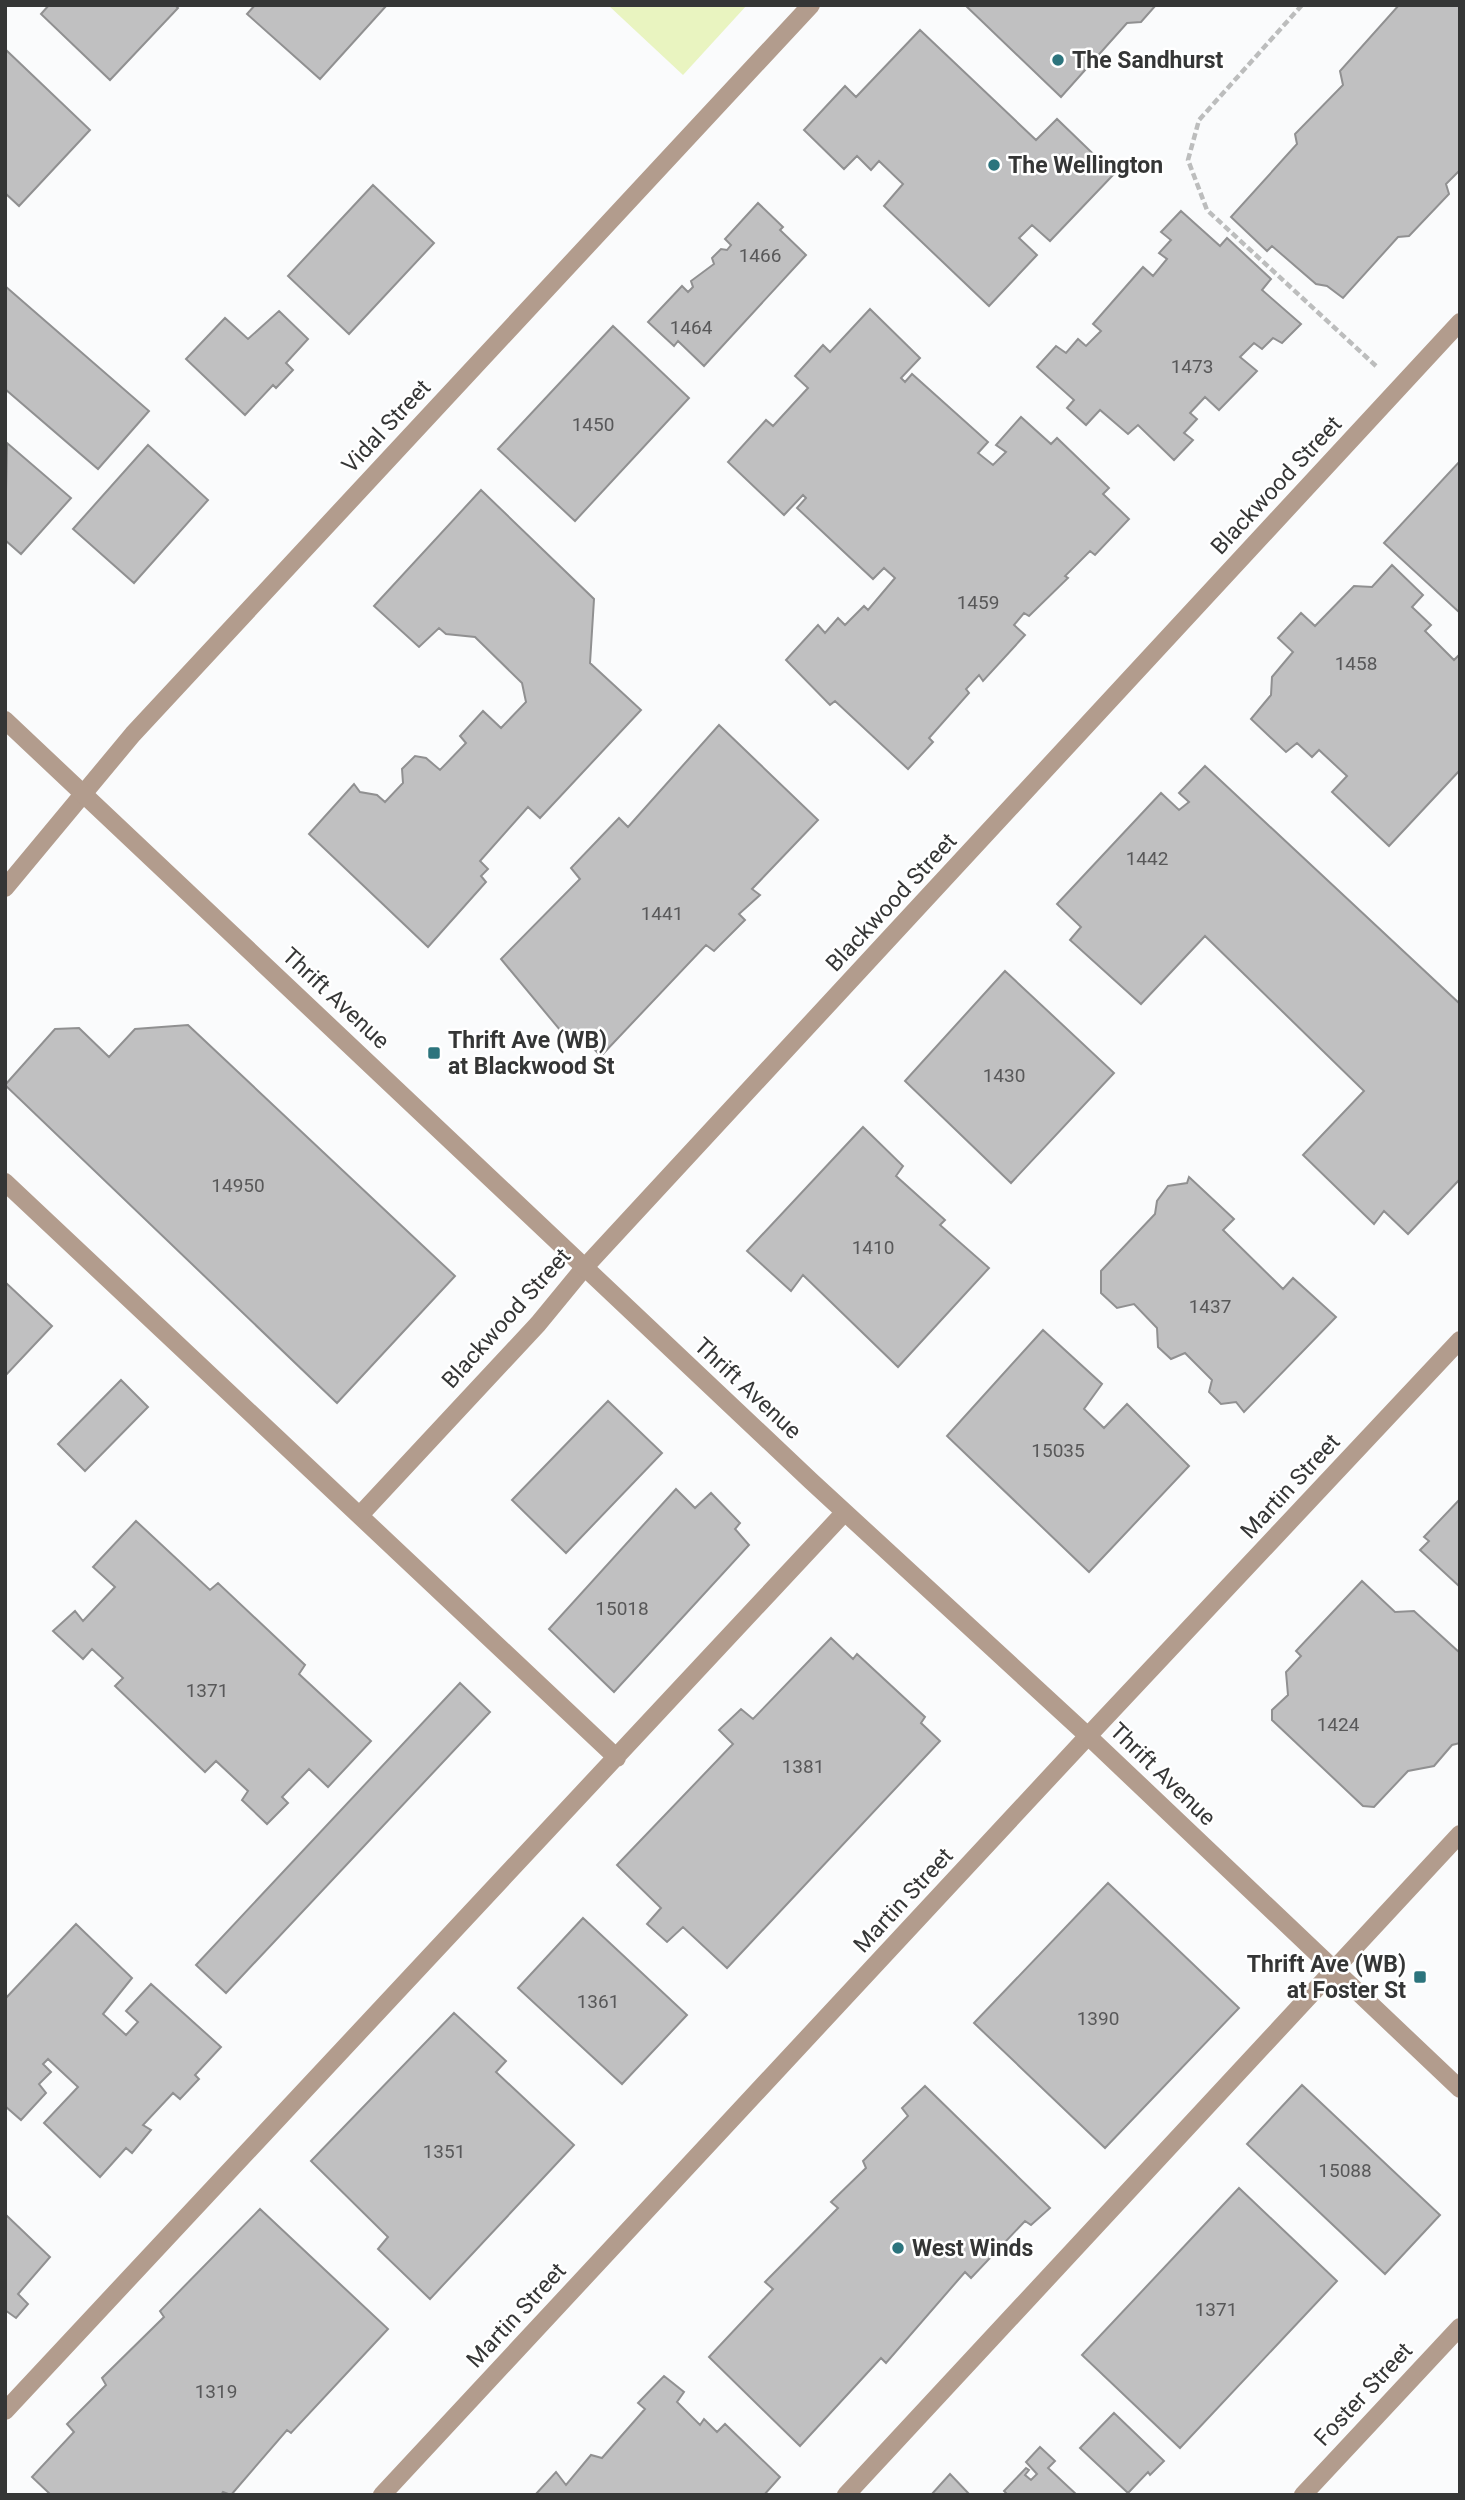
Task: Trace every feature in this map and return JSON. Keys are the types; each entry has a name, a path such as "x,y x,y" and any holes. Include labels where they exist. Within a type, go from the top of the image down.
{"street":[{"name":"Vidal Street","path":"5,888 133,734 811,5"},
{"name":"Blackwood Street","path":"360,1515 538,1324 583,1268 1460,323"},
{"name":"Thrift Avenue","path":"5,720 583,1268 844,1513 1088,1736 1460,2089"},
{"path":"5,1182 617,1758"},
{"name":"Martin Street","path":"382,2495 1460,1339"},
{"path":"5,2411 844,1513"},
{"path":"846,2495 1460,1834"},
{"name":"Foster Street","path":"1303,2495 1460,2327"}],"path":[{"path":"1301,5 1199,120 1188,160 1207,210 1399,388"}],"green space":[{"path":"608,5 747,5 683,75"}],"building":[{"path":"49,5 175,5 178,8 110,80 41,14"},
{"path":"255,5 387,5 320,79 247,14"},
{"name":"The Sandhurst","path":"965,5 1156,5 1141,22 1127,23 1061,97"},
{"path":"1399,5 1460,5 1460,170 1446,184 1449,194 1409,236 1398,237 1343,298 1327,286 1316,284 1272,246 1267,251 1231,217 1297,144 1295,134 1343,85 1340,71"},
{"name":"The Wellington","path":"920,30 1036,140 1057,119 1114,174 1050,241 1032,225 1019,238 1037,255 989,306 884,206 903,184 879,161 871,170 857,156 844,169 804,130 845,86 856,97"},
{"path":"5,49 90,130 19,206 5,193"},
{"path":"373,185 434,243 349,334 288,276"},
{"path":"758,203 783,227 780,230 806,255 704,366 678,341 674,346 648,322 682,286 688,292 693,287 691,281 714,264 712,258 721,249 727,250 731,245 725,239"},
{"path":"1181,211 1220,246 1227,238 1271,279 1262,290 1301,324 1282,343 1273,338 1262,349 1254,343 1240,357 1257,371 1219,410 1205,397 1190,413 1197,419 1184,433 1193,440 1174,460 1138,425 1128,434 1100,410 1086,425 1067,408 1074,400 1037,367 1056,346 1066,353 1078,339 1086,346 1101,331 1093,324 1143,267 1153,276 1167,259 1159,253 1171,240 1161,232"},
{"path":"5,286 149,411 98,469 5,389"},
{"path":"870,309 920,358 901,378 905,382 912,374 988,442 978,453 993,465 1006,452 996,445 1021,417 1051,444 1057,438 1109,488 1103,494 1129,519 1095,555 1090,551 1065,576 1068,578 1029,616 1024,613 1014,625 1025,635 983,681 979,675 966,689 969,693 929,738 933,742 908,769 835,701 830,705 786,660 818,625 825,633 838,618 845,625 864,606 868,610 895,578 884,568 873,579 797,508 806,498 803,495 784,515 728,462 766,420 773,426 808,388 795,376 823,345 830,352"},
{"path":"279,311 308,339 286,363 293,370 276,388 273,385 245,415 186,359 225,318 248,339"},
{"path":"613,326 689,398 575,521 498,449"},
{"path":"7,443 71,498 21,554 5,540"},
{"path":"148,445 208,500 134,583 73,529"},
{"path":"1460,461 1460,613 1384,543"},
{"path":"481,490 594,599 590,663 641,710 540,818 528,807 480,861 488,869 481,876 486,882 428,947 309,834 354,784 360,792 377,795 385,802 403,783 402,769 415,756 426,758 440,770 466,743 460,736 483,711 501,728 526,702 522,683 475,637 446,634 439,628 419,647 374,606"},
{"path":"1392,565 1423,595 1412,607 1431,625 1425,631 1454,660 1460,654 1460,770 1389,846 1332,792 1347,776 1319,750 1312,757 1297,743 1286,752 1251,719 1271,695 1272,677 1293,652 1278,638 1301,613 1315,626 1354,586 1372,587"},
{"path":"719,725 818,820 752,889 760,895 739,914 745,920 714,951 706,945 601,1056 578,1033 570,1042 501,959 580,879 571,868 619,818 628,827"},
{"path":"1205,766 1460,1004 1460,1179 1408,1234 1384,1211 1374,1224 1303,1155 1364,1091 1205,936 1141,1004 1070,940 1081,927 1057,904 1161,793 1179,810 1189,802 1179,793"},
{"path":"1005,971 1114,1073 1011,1183 905,1081"},
{"path":"188,1025 455,1276 337,1403 5,1085 55,1029 79,1028 109,1057 135,1029"},
{"path":"863,1127 903,1166 896,1176 945,1220 940,1225 989,1268 898,1367 803,1275 791,1291 747,1251"},
{"path":"1189,1177 1234,1219 1223,1230 1283,1289 1293,1278 1336,1317 1244,1412 1236,1402 1221,1404 1209,1392 1212,1380 1185,1353 1171,1359 1158,1347 1157,1328 1134,1304 1117,1308 1101,1293 1101,1271 1155,1214 1157,1201 1168,1186 1187,1183"},
{"path":"5,1282 52,1326 5,1376"},
{"path":"1043,1330 1102,1384 1084,1409 1104,1428 1127,1404 1189,1466 1089,1572 947,1436"},
{"path":"121,1380 148,1407 85,1471 58,1444"},
{"path":"608,1401 662,1453 566,1553 512,1500"},
{"path":"676,1489 695,1508 711,1493 740,1523 735,1529 749,1545 614,1692 549,1629"},
{"path":"1460,1499 1460,1587 1420,1550 1429,1541 1424,1537"},
{"path":"136,1521 210,1590 218,1583 305,1665 299,1674 371,1741 328,1787 309,1769 282,1797 288,1803 267,1824 242,1800 248,1791 216,1761 205,1772 115,1686 123,1678 92,1649 83,1659 53,1631 75,1611 83,1621 115,1587 93,1567"},
{"path":"1362,1581 1395,1612 1414,1611 1460,1653 1460,1743 1452,1745 1434,1766 1408,1771 1374,1807 1363,1806 1272,1720 1272,1710 1288,1695 1286,1672 1301,1656 1296,1651"},
{"path":"831,1638 853,1659 857,1654 925,1717 921,1723 940,1741 727,1968 683,1927 667,1942 647,1924 661,1908 617,1865 733,1744 719,1730 741,1709 753,1719"},
{"path":"460,1683 490,1712 226,1993 196,1965"},
{"path":"1108,1883 1239,2008 1105,2148 974,2023"},
{"path":"583,1918 687,2015 622,2084 518,1988"},
{"path":"76,1924 132,1978 103,2014 126,2035 138,2022 126,2011 151,1984 221,2047 195,2075 199,2079 180,2099 173,2093 143,2125 151,2130 132,2153 126,2148 100,2177 44,2123 78,2087 48,2059 43,2064 51,2072 39,2084 46,2093 21,2120 5,2106 5,1999"},
{"path":"454,2013 506,2061 496,2072 574,2145 430,2299 378,2249 388,2237 311,2161"},
{"path":"1302,2085 1440,2215 1385,2274 1247,2144"},
{"name":"West Winds","path":"925,2086 1050,2208 1031,2225 1025,2221 971,2278 965,2272 886,2363 881,2358 800,2446 709,2357 773,2289 765,2282 838,2208 831,2202 866,2168 863,2161 908,2116 902,2108"},
{"path":"1239,2188 1337,2281 1180,2448 1082,2355"},
{"path":"260,2209 388,2329 291,2433 287,2430 231,2495 223,2492 221,2495 51,2495 32,2477 74,2432 67,2424 106,2385 102,2378 164,2317 160,2311"},
{"path":"5,2214 50,2257 18,2294 28,2304 16,2318 5,2310"},
{"path":"664,2376 684,2392 677,2402 700,2425 704,2419 717,2432 725,2424 780,2477 764,2495 535,2495 556,2472 566,2485 591,2455 602,2458 645,2409 638,2403"},
{"path":"1114,2413 1164,2461 1150,2475 1148,2472 1128,2493 1080,2448"},
{"path":"1040,2447 1055,2461 1048,2468 1077,2495 1008,2495 1004,2491 1026,2468 1029,2470 1025,2475 1031,2480 1037,2474 1026,2462"},
{"path":"950,2474 970,2495 931,2495"}],"place":[{"name":"The Sandhurst","path":"1058,60"},
{"name":"The Wellington","path":"994,165"},
{"name":"Thrift Ave (WB) at Blackwood St","path":"434,1053"},
{"name":"Thrift Ave (WB) at Foster St","path":"1420,1977"},
{"name":"West Winds","path":"898,2248"}]}
